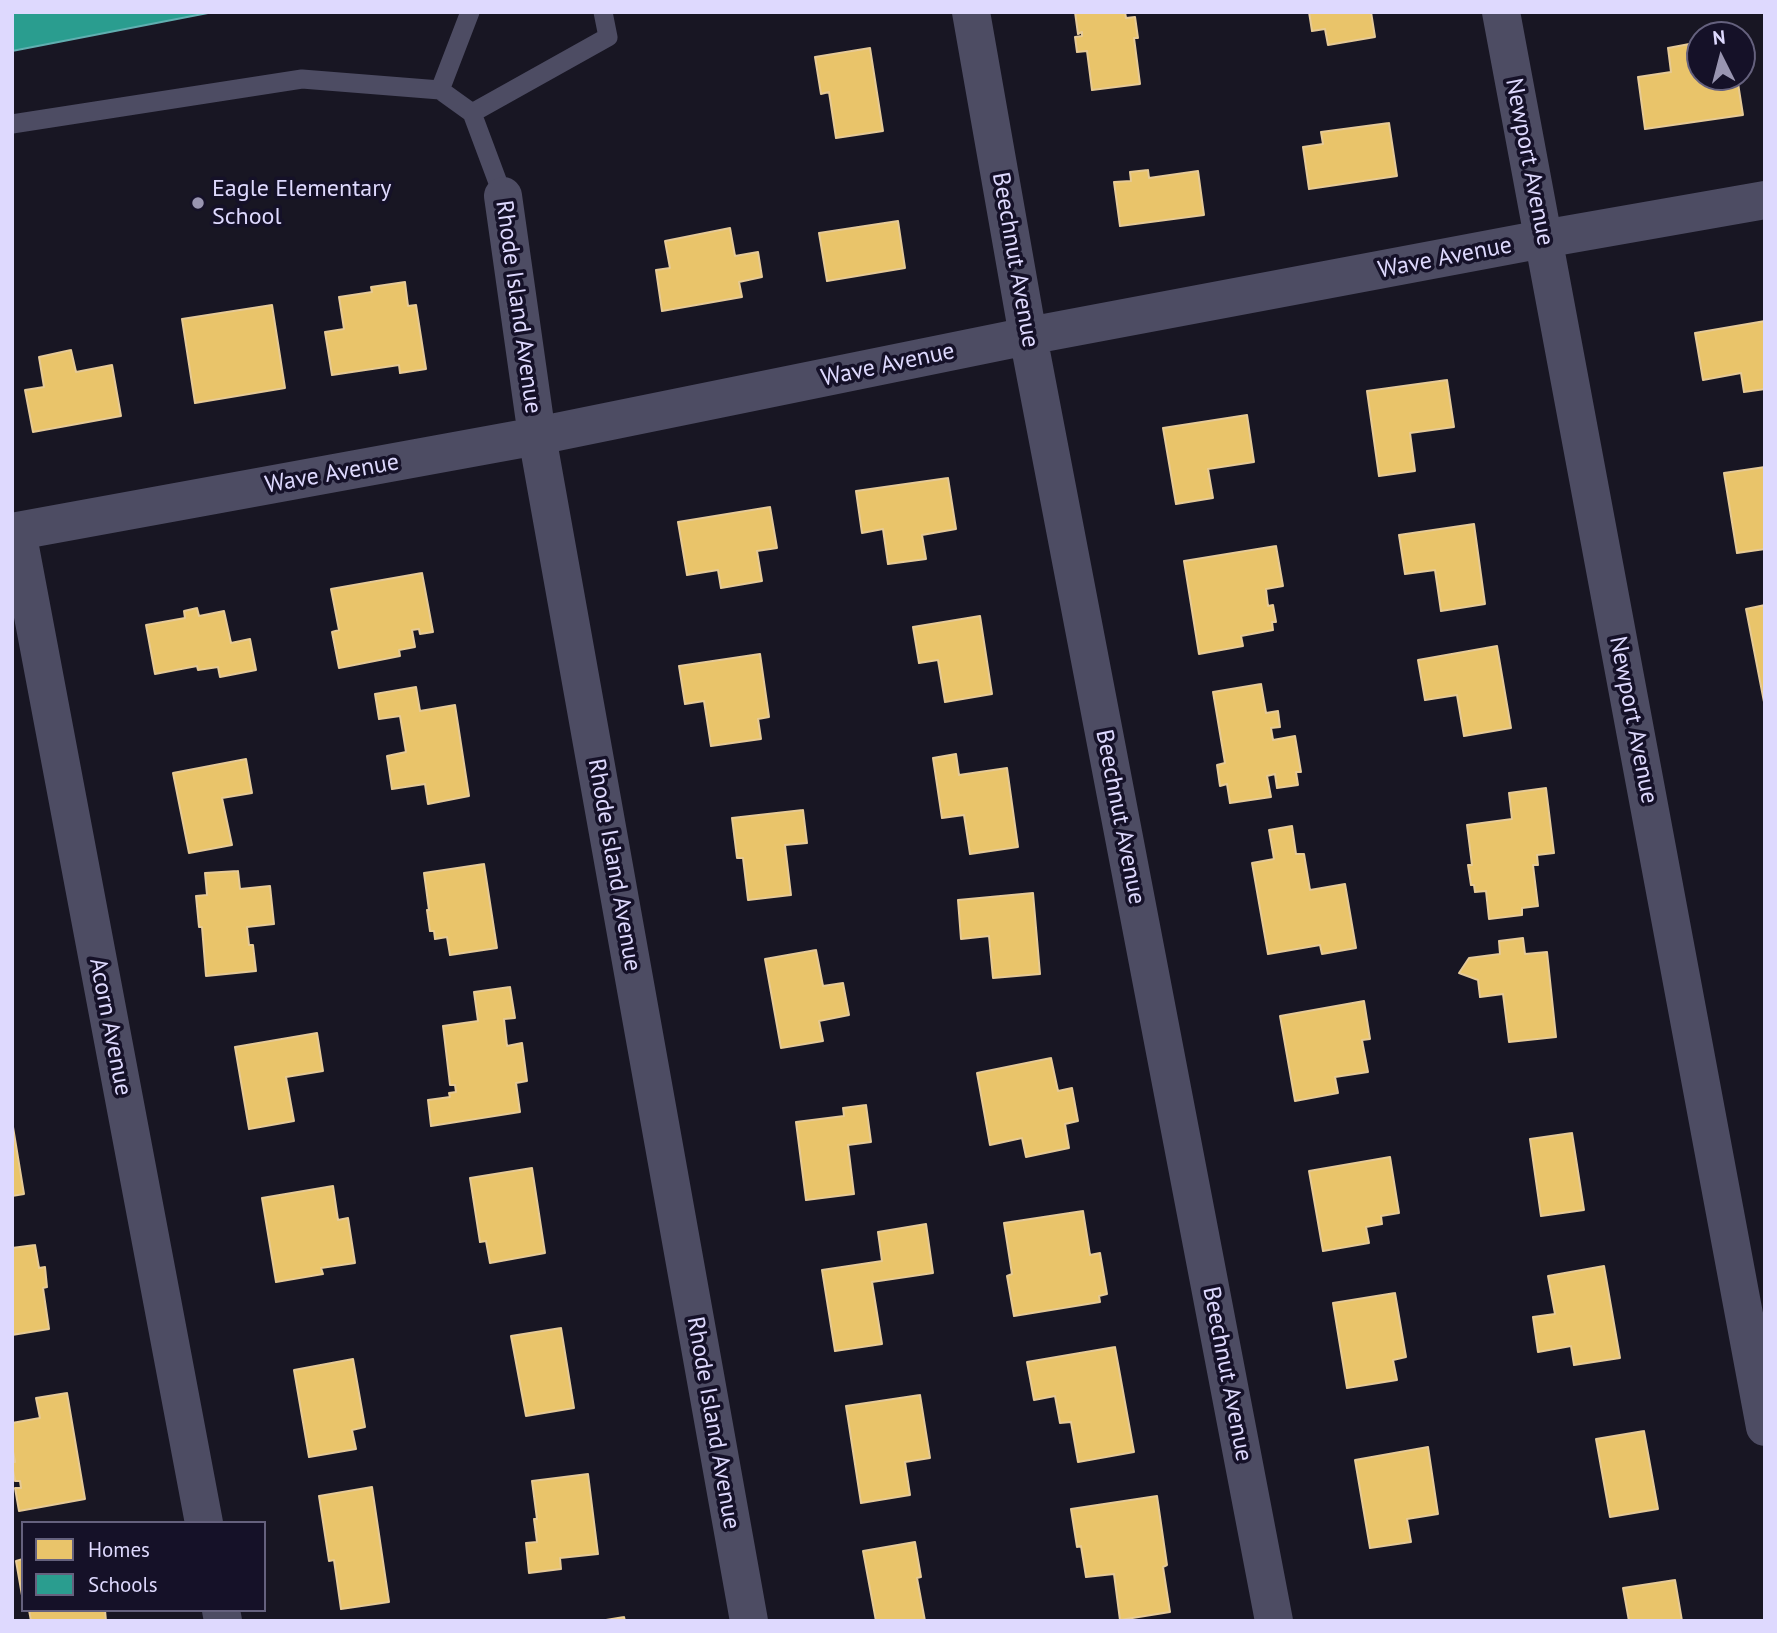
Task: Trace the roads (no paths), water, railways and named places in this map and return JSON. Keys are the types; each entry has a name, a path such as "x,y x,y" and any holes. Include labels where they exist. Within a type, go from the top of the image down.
{"street":[{"name":"Beechnut Avenue","path":"971,12 1028,336 1274,1621"},
{"name":"Newport Avenue","path":"1501,12 1765,1427"},
{"name":"Rhode Island Avenue","path":"503,196 537,436 749,1621"},
{"name":"Wave Avenue","path":"14,532 537,436 1028,336 1765,200"},
{"name":"Acorn Avenue","path":"14,532 204,1521"}],"lane":[{"path":"440,90 470,12"},
{"path":"12,124 302,79 440,90 472,113 608,37 603,12"},
{"name":"Rhode Island Avenue","path":"472,113 503,196"}],"place":[{"name":"Eagle Elementary School","path":"198,203"}]}
